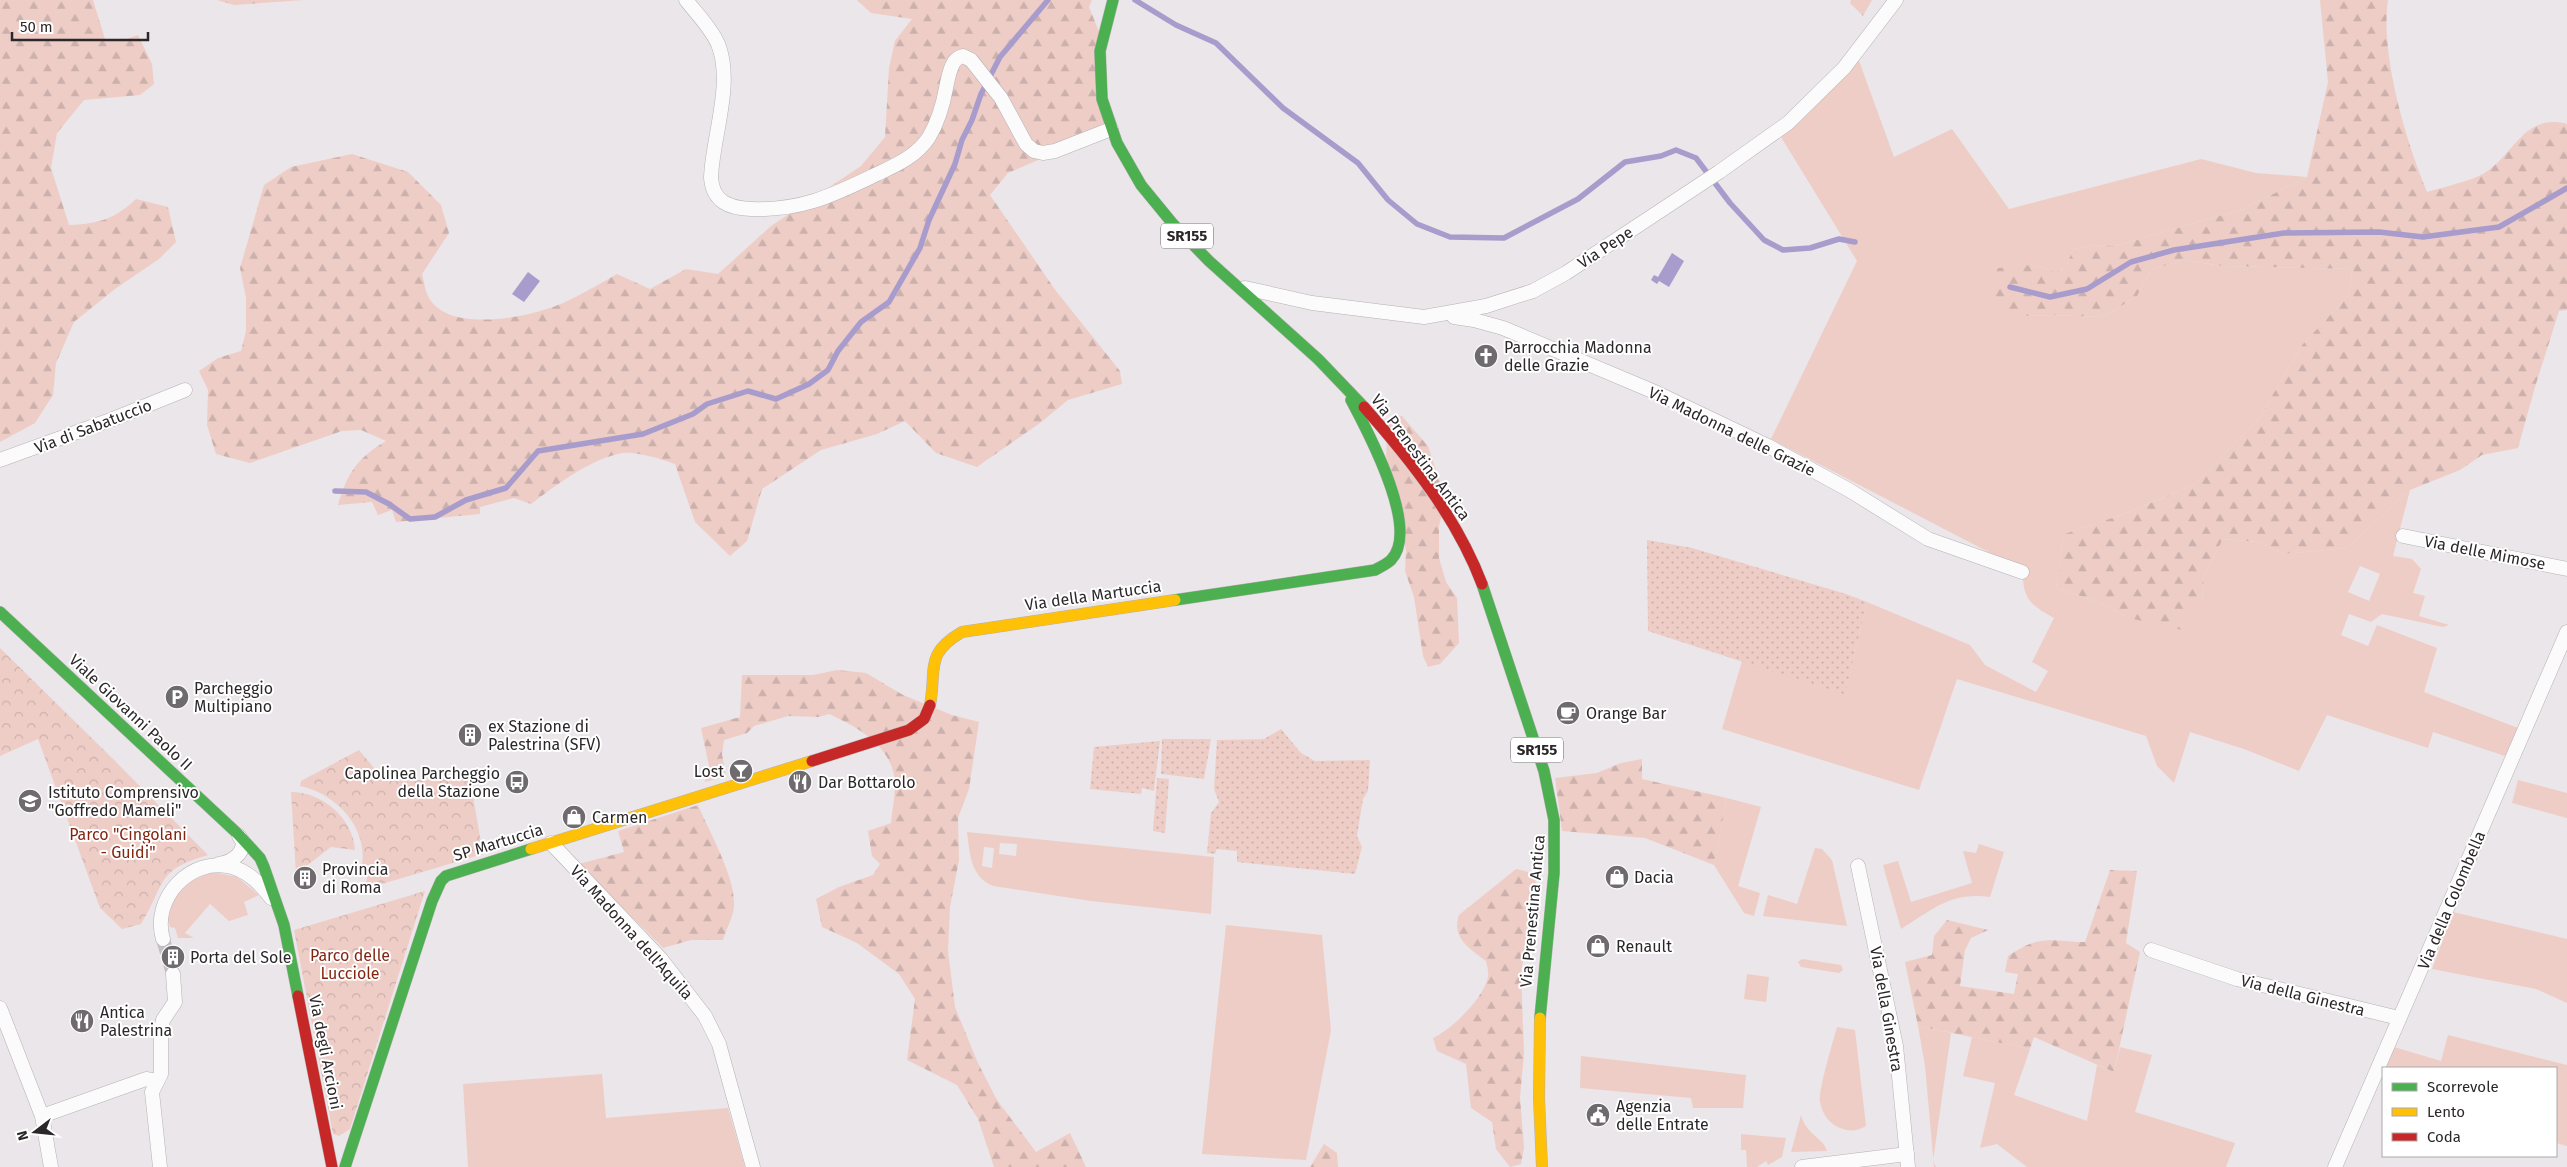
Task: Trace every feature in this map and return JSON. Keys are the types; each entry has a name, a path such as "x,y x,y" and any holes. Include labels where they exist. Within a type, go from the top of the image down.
{"street":[{"path":"686,0 712,32 720,54 722,108 711,178 713,190 718,199 734,207 768,208 812,202 844,191 901,162 918,150 932,132 940,111 949,73 955,60 963,56 968,57 980,70 1011,114 1026,144 1039,152 1055,151 1111,130"},
{"name":"Via Prenestina Antica","path":"1113,0 1101,49 1102,88 1111,130 1133,174 1154,204 1342,384 1432,493 1470,553 1491,604 1549,792 1554,824 1555,856 1541,991 1538,1080 1542,1167"},
{"name":"Via Pepe","path":"1238,285 1275,296 1312,303 1408,317 1433,317 1504,302 1533,291 1566,273 1772,136 1817,96 1844,68 1896,0"},
{"name":"Via Madonna delle Grazie","path":"1433,317 1468,318 1497,325 1641,386 1776,451 1849,490 1928,539 2022,572"},
{"name":"Via della Martuccia","path":"683,801 898,734 915,726 923,720 930,708 931,675 935,657 945,642 962,632 1376,570 1389,564 1397,553 1400,543 1400,526 1395,499 1374,446 1342,384"},
{"name":"Via di Sabatuccio","path":"0,460 113,419 185,390"},
{"name":"Via delle Mimose","path":"2402,536 2567,568"},
{"name":"Viale Giovanni Paolo II","path":"0,612 239,835 260,858"},
{"name":"Via della Colombella","path":"2334,1167 2567,632"},
{"path":"2551,669 2567,665"},
{"name":"SP Martuccia","path":"345,1167 432,901 441,882 453,873 683,801"},
{"path":"163,940 160,917 167,898 179,882 188,874 223,864 238,855 243,846 239,835"},
{"name":"Via Madonna dell'Aquila","path":"551,843 661,959 705,1016 719,1044 753,1167"},
{"name":"Via degli Arcioni","path":"260,858 289,948 332,1167"},
{"name":"Via della Ginestra","path":"1802,1167 1908,1160 1894,1030 1858,866"},
{"path":"208,867 231,867 244,872 262,885 277,906"},
{"name":"Via della Ginestra","path":"2152,950 2247,981 2399,1018"},
{"path":"160,1167 152,1092 161,1074 161,1029 163,1020 174,1002 173,974"},
{"path":"1,1014 42,1116 51,1167"},
{"path":"42,1116 146,1079 157,1080"}],"green space":[{"path":"0,0 93,0 105,39 120,41 138,35 152,64 154,84 140,95 84,100 57,133 51,168 69,225 97,222 106,219 121,211 136,199 168,207 176,242 159,259 115,289 74,322 56,363 53,395 35,423 0,442"},
{"path":"217,0 304,0 234,5"},
{"path":"857,0 1092,0 1089,7 1102,39 1111,129 1008,173 990,195 1056,291 1120,371 1122,384 1068,400 1040,423 977,467 936,453 905,421 877,434 821,450 762,489 747,541 730,556 695,522 675,464 641,454 622,453 597,461 574,474 531,504 514,498 480,507 480,514 396,522 392,510 378,515 372,502 338,505 345,484 354,468 376,447 386,441 361,430 342,431 250,463 216,454 207,425 208,390 199,371 218,358 241,351 246,331 246,298 240,268 264,185 291,167 352,154 408,172 441,205 449,233 422,274 428,296 438,308 453,316 471,319 491,319 532,313 563,303 617,274 650,289 686,269 718,274 771,226 861,166 885,137 889,68 895,41 912,19 871,13"},
{"path":"1851,0 1872,0 1863,16 1850,3"},
{"path":"2320,0 2388,0 2388,46 2391,71 2403,123 2427,192 2466,181 2486,172 2530,129 2540,124 2552,122 2567,124 2567,310 2559,311 2518,448 2482,455 2460,470 2410,490 2347,548 2284,554 2257,542 2223,539 2204,576 2202,598 2182,630 2129,618 2098,602 2056,588 2064,534 2124,514 2194,485 2258,420 2302,345 2348,296 2353,269 2222,266 2183,260 2151,270 2137,296 2104,317 2025,316 1991,304 1990,285 1998,268 2032,265 2056,272 2066,267 2073,249 2095,245 2115,246 2243,209 2307,177 2328,82"},
{"path":"1858,58 1894,157 1952,129 2009,209 2201,159 2256,173 2307,177 2243,209 2115,246 2095,245 2073,249 2066,267 2056,272 2032,265 2025,316 2104,317 2137,296 2151,270 2183,260 2222,266 2353,269 2348,296 2302,345 2258,420 2194,485 2124,514 2064,534 2056,588 2098,602 2129,618 2202,598 2204,576 2223,539 2257,542 2284,554 2347,548 2410,490 2393,556 2412,559 2421,569 2413,593 2425,596 2419,616 2449,625 2443,627 2382,614 2371,622 2349,614 2341,635 2368,646 2377,625 2437,648 2424,692 2518,728 2505,756 2433,732 2428,748 2327,715 2299,771 2244,749 2190,732 2174,783 2157,766 2146,736 1957,679 1919,790 1722,729 1742,661 1845,694 1867,602 1970,645 1985,665 2036,692 2048,671 2032,662 2054,618 2029,600 2024,588 2023,570 1771,439 1857,261 1781,137","holes":["2360,566 2380,574 2369,601 2348,592"]},
{"path":"1397,415 1402,416 1428,446 1446,500 1439,526 1439,558 1446,582 1457,598 1459,643 1440,664 1428,667 1423,656 1414,597 1405,571 1406,550 1386,456 1388,420"},
{"path":"1647,540 1692,548 1867,602 1845,695 1648,631"},
{"name":"Parco \"Cingolani - Guidi\"","path":"0,648 208,855 179,866 170,873 164,880 141,924 122,929 100,908 38,739 0,756"},
{"path":"837,670 866,673 903,695 952,715 979,722 969,789 958,818 959,860 950,907 948,951 955,1007 977,1061 997,1100 1036,1152 1070,1133 1086,1167 994,1167 978,1119 957,1085 907,1060 915,999 899,974 857,943 822,927 816,899 839,887 873,875 880,864 872,856 868,831 891,823 895,794 893,771 881,749 862,732 829,714 819,717 788,716 754,726 747,733 724,740 722,754 726,776 705,782 709,766 701,728 740,717 742,675 813,675"},
{"path":"1281,729 1301,753 1315,761 1370,760 1368,791 1363,799 1357,836 1362,847 1355,874 1237,862 1237,851 1217,849 1215,854 1207,853 1211,813 1219,802 1214,789 1217,740 1264,739"},
{"path":"1162,739 1211,739 1204,779 1161,774"},
{"path":"1160,741 1154,791 1142,788 1141,794 1090,789 1094,747"},
{"path":"359,750 385,781 470,779 483,854 365,889 369,865 362,865 360,838 354,825 337,804 313,790 300,786 301,781"},
{"path":"1642,759 1642,779 1727,798 1714,865 1645,838 1562,831 1555,778 1597,773 1621,763"},
{"path":"1157,778 1169,779 1165,833 1153,831"},
{"path":"2518,780 2567,793 2567,818 2512,803"},
{"path":"291,792 303,793 314,797 334,809 349,827 355,850 331,847 296,874"},
{"path":"1727,798 1761,807 1738,886 1760,893 1754,916 1744,913 1714,865"},
{"path":"698,805 731,882 734,907 723,940 691,940 663,948 579,864 624,852 618,831"},
{"path":"967,832 1214,857 1211,914 1091,901 993,886 985,882 972,864","holes":["1000,843 1017,844 1016,856 999,854","984,847 994,848 992,868 982,866"]},
{"path":"1979,844 2004,852 1990,897 1976,896 1953,900 1933,909 1901,929 1883,865 1898,861 1911,902 1972,883 1963,851 1976,853"},
{"path":"1815,848 1822,849 1832,860 1847,926 1763,916 1768,895 1797,904"},
{"path":"1516,869 1533,873 1536,883 1521,974 1524,1053 1520,1098 1524,1148 1521,1164 1510,1167 1496,1149 1492,1122 1471,1108 1466,1064 1437,1051 1433,1038 1449,1028 1466,1012 1480,994 1488,977 1486,961 1468,947 1460,936 1457,923 1459,915"},
{"path":"2110,870 2137,871 2126,943 2140,952 2114,1072 2034,1037 2030,1049 1918,1026 1905,962 1932,955 1934,936 1947,920 1988,930 1971,938 1965,950 1960,986 2014,994 2018,974 2005,972 2008,956 2029,944 2045,940 2085,942"},
{"path":"213,872 237,877 259,895 244,902 248,915 229,921 210,904 185,933 194,938 178,938 175,928 170,927 168,917 172,899 178,891 195,879"},
{"name":"Parco delle Lucciole","path":"425,891 350,1129 339,1136 333,1134 294,930"},
{"path":"2453,912 2567,939 2567,1003 2536,989 2432,969"},
{"path":"1226,925 1322,935 1331,1030 1306,1160 1202,1154"},
{"path":"1802,959 1841,965 1843,970 1839,973 1801,967 1798,962"},
{"path":"1747,974 1769,977 1766,1002 1744,999"},
{"path":"1918,1026 1951,1033 1933,1159 1925,1066"},
{"path":"1837,1027 1855,1030 1866,1126 1856,1130 1844,1129 1829,1121 1822,1110 1820,1102 1823,1077"},
{"path":"2448,1035 2567,1065 2567,1146 2557,1143 2557,1067 2386,1067 2394,1047 2441,1061"},
{"path":"1972,1037 2030,1049 2014,1095 2087,1121 2097,1065 2114,1072 2120,1047 2152,1055 2135,1112 2235,1143 2226,1167 2027,1167 1997,1144 1980,1148 1995,1083 1963,1076"},
{"path":"1581,1056 1746,1075 1743,1108 1693,1108 1691,1098 1580,1088"},
{"path":"602,1074 606,1118 728,1108 745,1167 468,1167 463,1084"},
{"path":"1801,1115 1803,1122 1827,1151 1791,1152"},
{"path":"1741,1134 1786,1138 1782,1157 1768,1165 1766,1161 1757,1167 1747,1167 1746,1150 1741,1150"},
{"path":"1324,1144 1337,1153 1338,1167 1310,1167"}],"shaded area":[{"path":"1672,253 1684,261 1669,287 1659,281 1657,284 1651,280 1654,275 1658,277"},
{"path":"528,272 540,281 524,302 512,294"}],"waterway":[{"path":"335,491 366,492 389,504 410,519 435,517 466,500 506,488 538,451 643,434 693,414 707,404 748,391 776,399 809,384 828,370 838,351 861,322 889,302 920,248 929,220 955,164 962,140 972,120 981,94 1000,57 1048,0"},
{"path":"1135,0 1176,25 1216,43 1283,108 1358,163 1388,200 1417,224 1450,237 1504,238 1578,199 1625,162 1661,156 1676,150 1696,158 1730,203 1764,240 1783,250 1810,248 1839,239 1855,242"},
{"path":"2010,287 2050,297 2087,289 2131,262 2174,250 2284,233 2379,232 2423,237 2499,227 2567,188"}],"tunnel":[{"path":"163,939 173,974"}],"traffic: fast":[{"path":"1113,0 1100,51 1102,99 1117,143 1141,185 1173,224 1209,261 1318,359 1364,407"},
{"path":"1175,600 1375,570 1391,560 1399,545 1400,526 1396,504 1379,456 1351,400"},
{"path":"1482,584 1544,771 1554,820 1554,873 1540,1018"},
{"path":"0,612 239,835 260,858 284,925 298,996"},
{"path":"345,1167 432,901 441,881 446,876 531,849"}],"traffic: slow":[{"path":"930,705 934,663 937,655 950,640 962,632 1175,600"},
{"path":"531,849 812,761"},
{"path":"1540,1018 1539,1098 1542,1167"}],"traffic: jam":[{"path":"1364,407 1399,448 1446,513 1460,536 1482,584"},
{"path":"812,761 909,730 924,719 930,705"},
{"path":"298,996 332,1167"}],"place":[{"name":"Parrocchia Madonna delle Grazie","path":"1486,356"},
{"name":"Parcheggio Multipiano","path":"177,697"},
{"name":"Orange Bar","path":"1568,713"},
{"name":"ex Stazione di Palestrina (SFV)","path":"470,735"},
{"name":"Lost","path":"741,771"},
{"name":"Capolinea Parcheggio della Stazione","path":"517,782"},
{"name":"Dar Bottarolo","path":"800,782"},
{"name":"Istituto Comprensivo \"Goffredo Mameli\"","path":"30,801"},
{"name":"Carmen","path":"574,817"},
{"name":"Dacia","path":"1617,877"},
{"name":"Provincia di Roma","path":"305,878"},
{"name":"Renault","path":"1598,946"},
{"name":"Porta del Sole","path":"173,957"},
{"name":"Antica Palestrina","path":"82,1021"},
{"name":"Agenzia delle Entrate","path":"1598,1115"}]}
